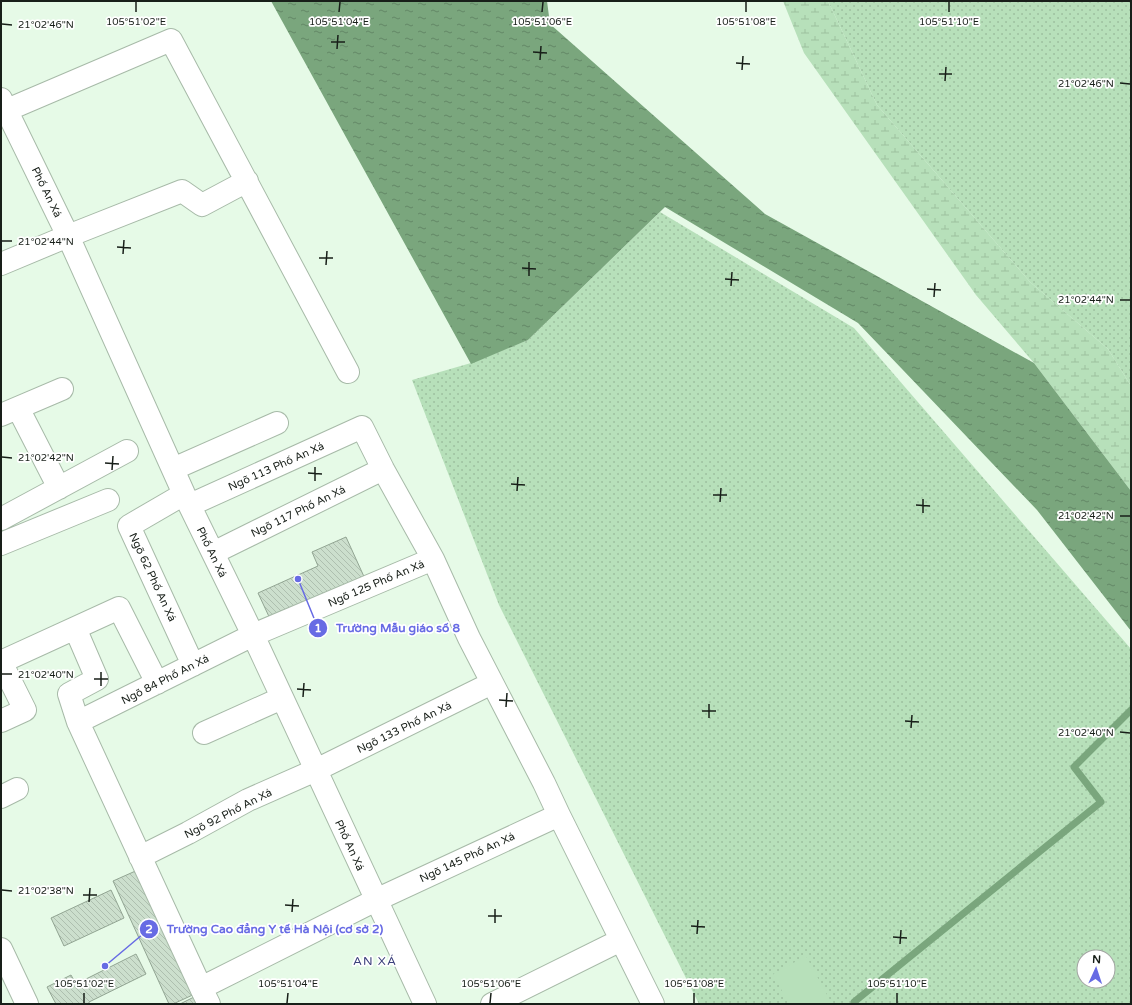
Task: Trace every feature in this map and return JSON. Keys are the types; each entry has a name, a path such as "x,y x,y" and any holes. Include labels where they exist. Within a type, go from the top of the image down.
{"street":[{"path":"4,105 171,40 348,372"},
{"name":"Phố An Xá","path":"4,105 68,236 173,469 253,635 425,1004"},
{"path":"1,264 182,191 202,205 247,182"},
{"path":"59,488 10,412 62,389"},
{"path":"173,469 277,424"},
{"name":"Ngõ 113 Phố An Xá","path":"187,499 362,427 383,469"},
{"path":"1,520 127,452"},
{"path":"383,469 433,559 469,638 544,783 558,815 654,1004"},
{"name":"Ngõ 117 Phố An Xá","path":"213,553 383,469"},
{"name":"Ngõ 62 Phố An Xá","path":"187,499 129,526 193,665"},
{"path":"1,544 108,500"},
{"name":"Ngõ 125 Phố An Xá","path":"253,635 433,559"},
{"path":"1,721 24,710 1,662 119,608 157,682"},
{"path":"75,628 98,679 69,694 78,722 205,996"},
{"name":"Ngõ 84 Phố An Xá","path":"78,722 253,635"},
{"name":"Ngõ 133 Phố An Xá","path":"316,770 492,683"},
{"path":"204,733 282,698"},
{"name":"Ngõ 92 Phố An Xá","path":"140,857 248,800 316,770"},
{"name":"Ngõ 145 Phố An Xá","path":"205,996 376,900 558,815"},
{"path":"492,1004 622,940"},
{"path":"1,948 6,973 27,1004"}],"green space":[{"path":"783,1 828,1 877,105 1030,282 1108,349 1131,386 1131,491 1034,363 976,295 804,53"},
{"path":"828,1 1131,1 1131,386 1108,349 1030,282 877,105"},
{"path":"660,212 854,328 1131,649 1131,1004 699,1004 499,605 412,380 471,363 528,340"},
{"path":"806,956 832,1004 789,1004 773,974"}],"water":[{"path":"271,1 547,1 550,24 765,214 1034,363 1131,491 1131,631 1037,510 858,323 665,207 528,340 471,364"}],"building":[{"path":"346,537 366,581 272,623 258,593 318,566 312,552"},
{"path":"140,869 197,993 173,1004 169,1004 113,881"},
{"path":"111,890 124,918 64,946 51,918"},
{"path":"136,954 146,974 89,1002 89,1004 56,1004 47,987 71,975 76,984"},
{"path":"198,995 203,1004 180,1004"}],"waterway":[{"path":"854,1004 854,1002 1101,802 1074,767 1131,710"}],"place":[{"name":"Trường Mẫu giáo số 8","path":"298,579"},
{"name":"Trường Cao đẳng Y tế Hà Nội (cơ sở 2)","path":"105,966"}],"district":[{"name":"AN XÁ","path":"375,961"}]}
